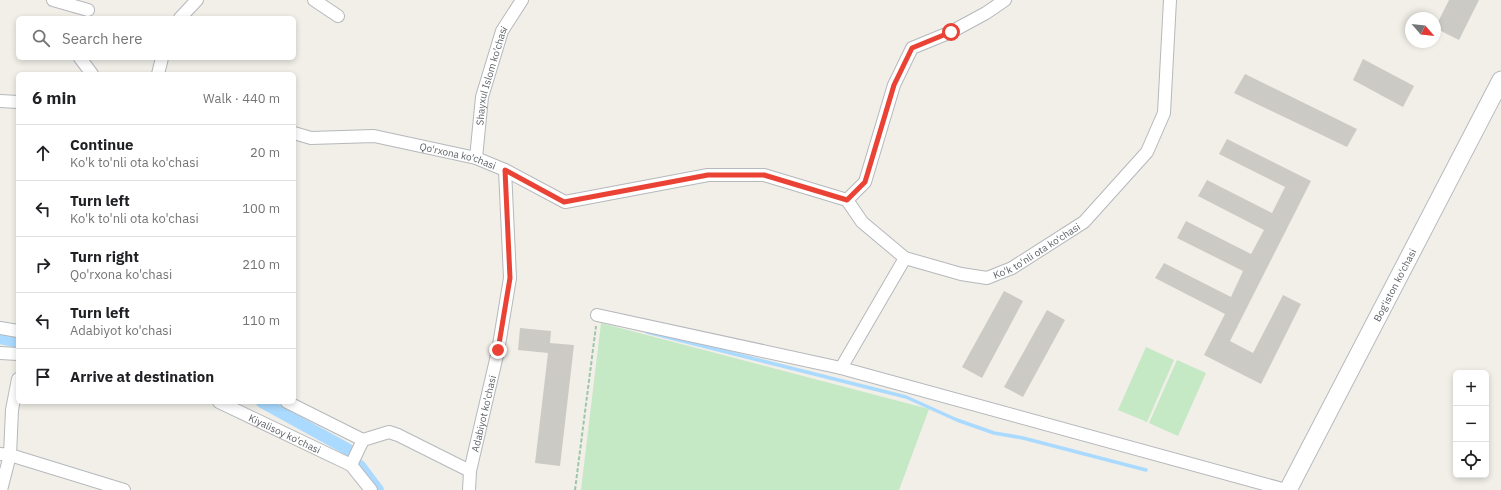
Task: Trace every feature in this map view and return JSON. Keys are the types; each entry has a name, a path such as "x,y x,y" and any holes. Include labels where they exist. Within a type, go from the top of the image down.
{"main road":[{"name":"Bog'iston ko'chasi","path":"1287,490 1501,80"}],"street":[{"path":"53,0 89,9"},
{"path":"182,16 197,0"},
{"path":"314,0 338,16"},
{"name":"Shayxul Islom ko'chasi","path":"476,158 482,97 502,31 522,0"},
{"path":"847,200 865,182 894,85 912,48 951,32 986,13 1005,0"},
{"name":"Ko'k to'nli ota ko'chasi","path":"847,200 862,222 905,258 961,274 987,278 1012,268 1084,222 1147,152 1164,113 1170,0"},
{"path":"82,60 90,72"},
{"path":"158,72 162,60"},
{"path":"0,101 16,102"},
{"name":"Qo'rxona ko'chasi","path":"296,134 311,138 374,136 476,158 505,170 564,202 708,175 764,175 847,200"},
{"name":"Adabiyot ko'chasi","path":"469,490 470,471 498,350 510,278 505,170"},
{"path":"841,368 905,258"},
{"path":"597,315 841,368 1287,490"},
{"path":"0,328 16,331"},
{"path":"0,353 16,354"},
{"path":"1,490 5,455 16,389"},
{"name":"Kiyalisoy ko'chasi","path":"223,404 351,465 371,490"},
{"path":"291,404 363,440 389,432 398,435 470,471"},
{"path":"351,465 363,440"},
{"path":"5,455 124,490"}],"path":[{"path":"575,490 597,315"}],"green space":[{"path":"601,323 929,409 899,490 581,490"},
{"path":"1146,347 1174,360 1147,422 1118,410"},
{"path":"1177,360 1206,373 1178,436 1149,423"}],"building":[{"path":"1449,0 1479,0 1459,40 1441,31 1441,16"},
{"path":"1363,59 1414,86 1403,107 1353,80"},
{"path":"1245,74 1357,129 1347,147 1234,93"},
{"path":"1227,139 1311,181 1230,341 1253,353 1283,295 1301,304 1261,384 1204,355 1225,314 1155,278 1164,263 1231,297 1243,271 1177,238 1186,221 1251,254 1264,230 1198,196 1207,180 1272,213 1285,187 1219,154"},
{"path":"1004,291 1023,301 982,378 962,367"},
{"path":"1047,310 1065,320 1023,397 1004,387"},
{"path":"520,328 551,331 550,343 574,345 560,466 535,463 548,353 518,350"}],"waterway":[{"path":"647,332 906,397 957,420 994,433 1023,438 1146,470"},
{"path":"0,338 16,342"},
{"path":"266,404 349,450"},
{"path":"360,466 378,490"}],"route":[{"path":"498,350 510,278 505,170 564,202 708,175 764,175 847,200 865,182 894,85 912,48 951,32"}]}
